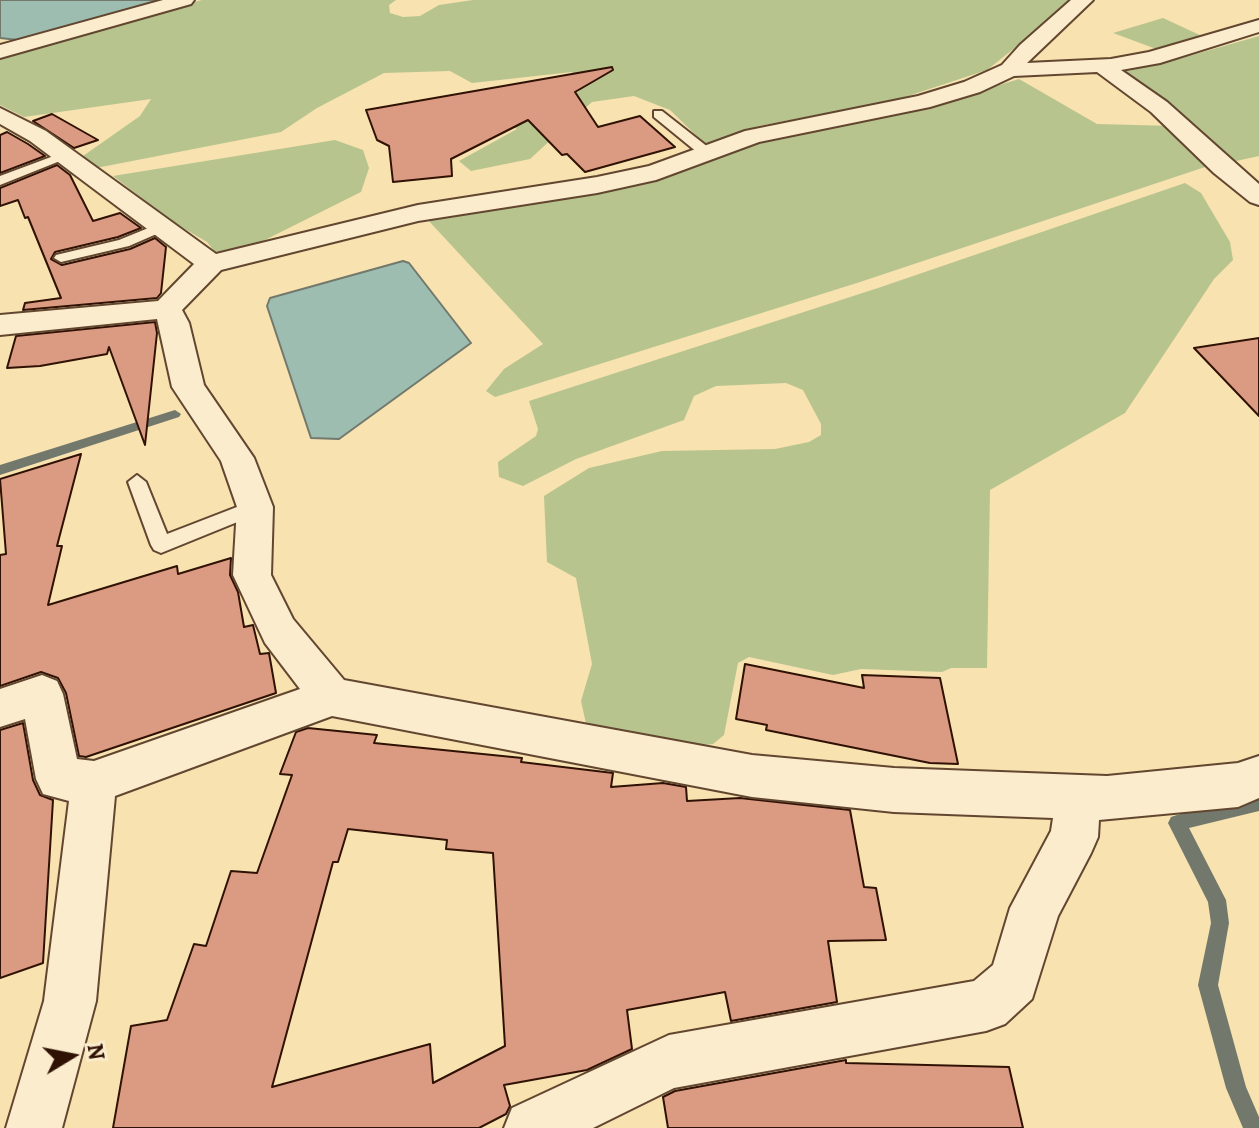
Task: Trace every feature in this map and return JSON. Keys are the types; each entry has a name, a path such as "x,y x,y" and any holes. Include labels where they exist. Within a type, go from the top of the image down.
{"street":[{"path":"0,52 184,0"},
{"path":"1010,70 1027,49 1083,0"},
{"path":"0,325 167,309 191,281 211,264 418,213 597,185 656,172 753,136 922,102 972,87 1010,70 1102,66 1152,58 1259,26"},
{"path":"1102,66 1159,107 1223,168 1259,197"},
{"path":"0,115 38,136 211,264"},
{"path":"167,309 174,323 188,387 237,458 255,507 252,575 279,631 332,697"},
{"path":"0,708 42,694 59,779 94,782 332,697 752,776 894,790 1107,798 1238,785 1259,777"},
{"path":"34,1128 70,1001 94,782"},
{"path":"532,1128 669,1062 986,1005 1014,981 1035,908 1074,837 1079,797"}],"lane":[{"path":"658,114 708,154"},
{"path":"0,181 64,157"},
{"path":"61,258 124,243 163,226"},
{"path":"137,482 161,545 255,507"}],"green space":[{"path":"202,0 396,0 389,5 390,13 403,17 420,16 439,5 473,0 1075,0 987,70 896,100 759,126 706,145 670,110 634,96 592,102 530,159 471,171 459,161 517,129 483,109 580,91 572,72 472,83 450,71 384,73 317,108 281,132 91,169 83,156 140,116 151,99 24,117 0,105 0,54"},
{"path":"1163,18 1204,37 1159,50 1113,33"},
{"path":"1259,36 1259,156 1227,163 1116,71 1182,58"},
{"path":"1019,79 1097,124 1173,126 1208,166 860,282 495,397 486,391 504,369 543,344 427,219 605,193 668,176 763,141 928,107"},
{"path":"335,140 363,150 369,168 361,192 257,244 215,252 207,242 173,222 113,176"},
{"path":"1185,183 1201,193 1230,242 1233,260 1214,279 1125,413 990,490 987,668 951,668 942,672 861,669 833,675 749,657 738,663 724,735 713,744 693,746 587,728 581,701 592,664 576,578 547,562 544,496 589,468 662,451 775,449 809,442 821,435 821,424 803,390 786,383 716,386 694,396 684,420 576,459 523,486 499,477 498,462 536,436 538,429 529,401 878,288"}],"shaded area":[{"path":"0,0 167,0 36,39 18,40 0,38"},
{"path":"403,261 409,263 471,343 339,439 311,438 267,306 270,298"}],"building":[{"path":"612,67 613,70 575,92 598,127 640,116 675,147 585,172 567,154 562,155 528,120 451,159 452,176 393,182 389,146 377,140 366,110"},
{"path":"52,114 98,140 74,148 33,121"},
{"path":"7,132 45,156 0,173 0,135"},
{"path":"57,165 70,175 93,221 120,213 141,228 118,237 55,252 51,259 62,265 130,249 155,238 166,247 161,293 157,298 23,310 25,303 61,298 28,217 25,218 18,200 0,206 0,188"},
{"path":"155,322 157,333 145,445 109,347 107,354 40,366 7,368 16,336"},
{"path":"1259,338 1259,416 1194,348"},
{"path":"81,454 57,546 62,546 48,605 177,566 178,574 231,558 230,575 238,592 244,627 253,625 260,654 269,653 276,693 86,757 79,756 66,693 58,678 41,672 0,686 0,555 6,554 0,479"},
{"path":"745,664 864,688 862,675 940,678 958,764 930,763 766,730 767,725 736,719"},
{"path":"23,723 33,780 40,795 53,800 43,963 0,978 0,730"},
{"path":"308,728 377,735 374,743 522,758 521,762 613,773 611,787 663,783 686,787 687,801 740,798 850,810 864,887 876,888 886,940 828,941 837,1002 731,1021 725,992 627,1010 632,1049 587,1070 504,1085 510,1106 506,1114 479,1128 113,1128 131,1026 167,1020 194,944 206,946 231,871 257,873 292,775 280,774 296,732","holes":["348,829 447,840 446,849 493,853 505,1046 433,1083 430,1044 272,1087 333,862 338,862"]},
{"path":"846,1060 846,1063 1009,1067 1023,1128 668,1128 663,1097 675,1091"}],"waterway":[{"path":"0,470 175,414"},
{"path":"1253,1128 1236,1088 1208,985 1220,923 1217,900 1177,823 1259,803"}]}
